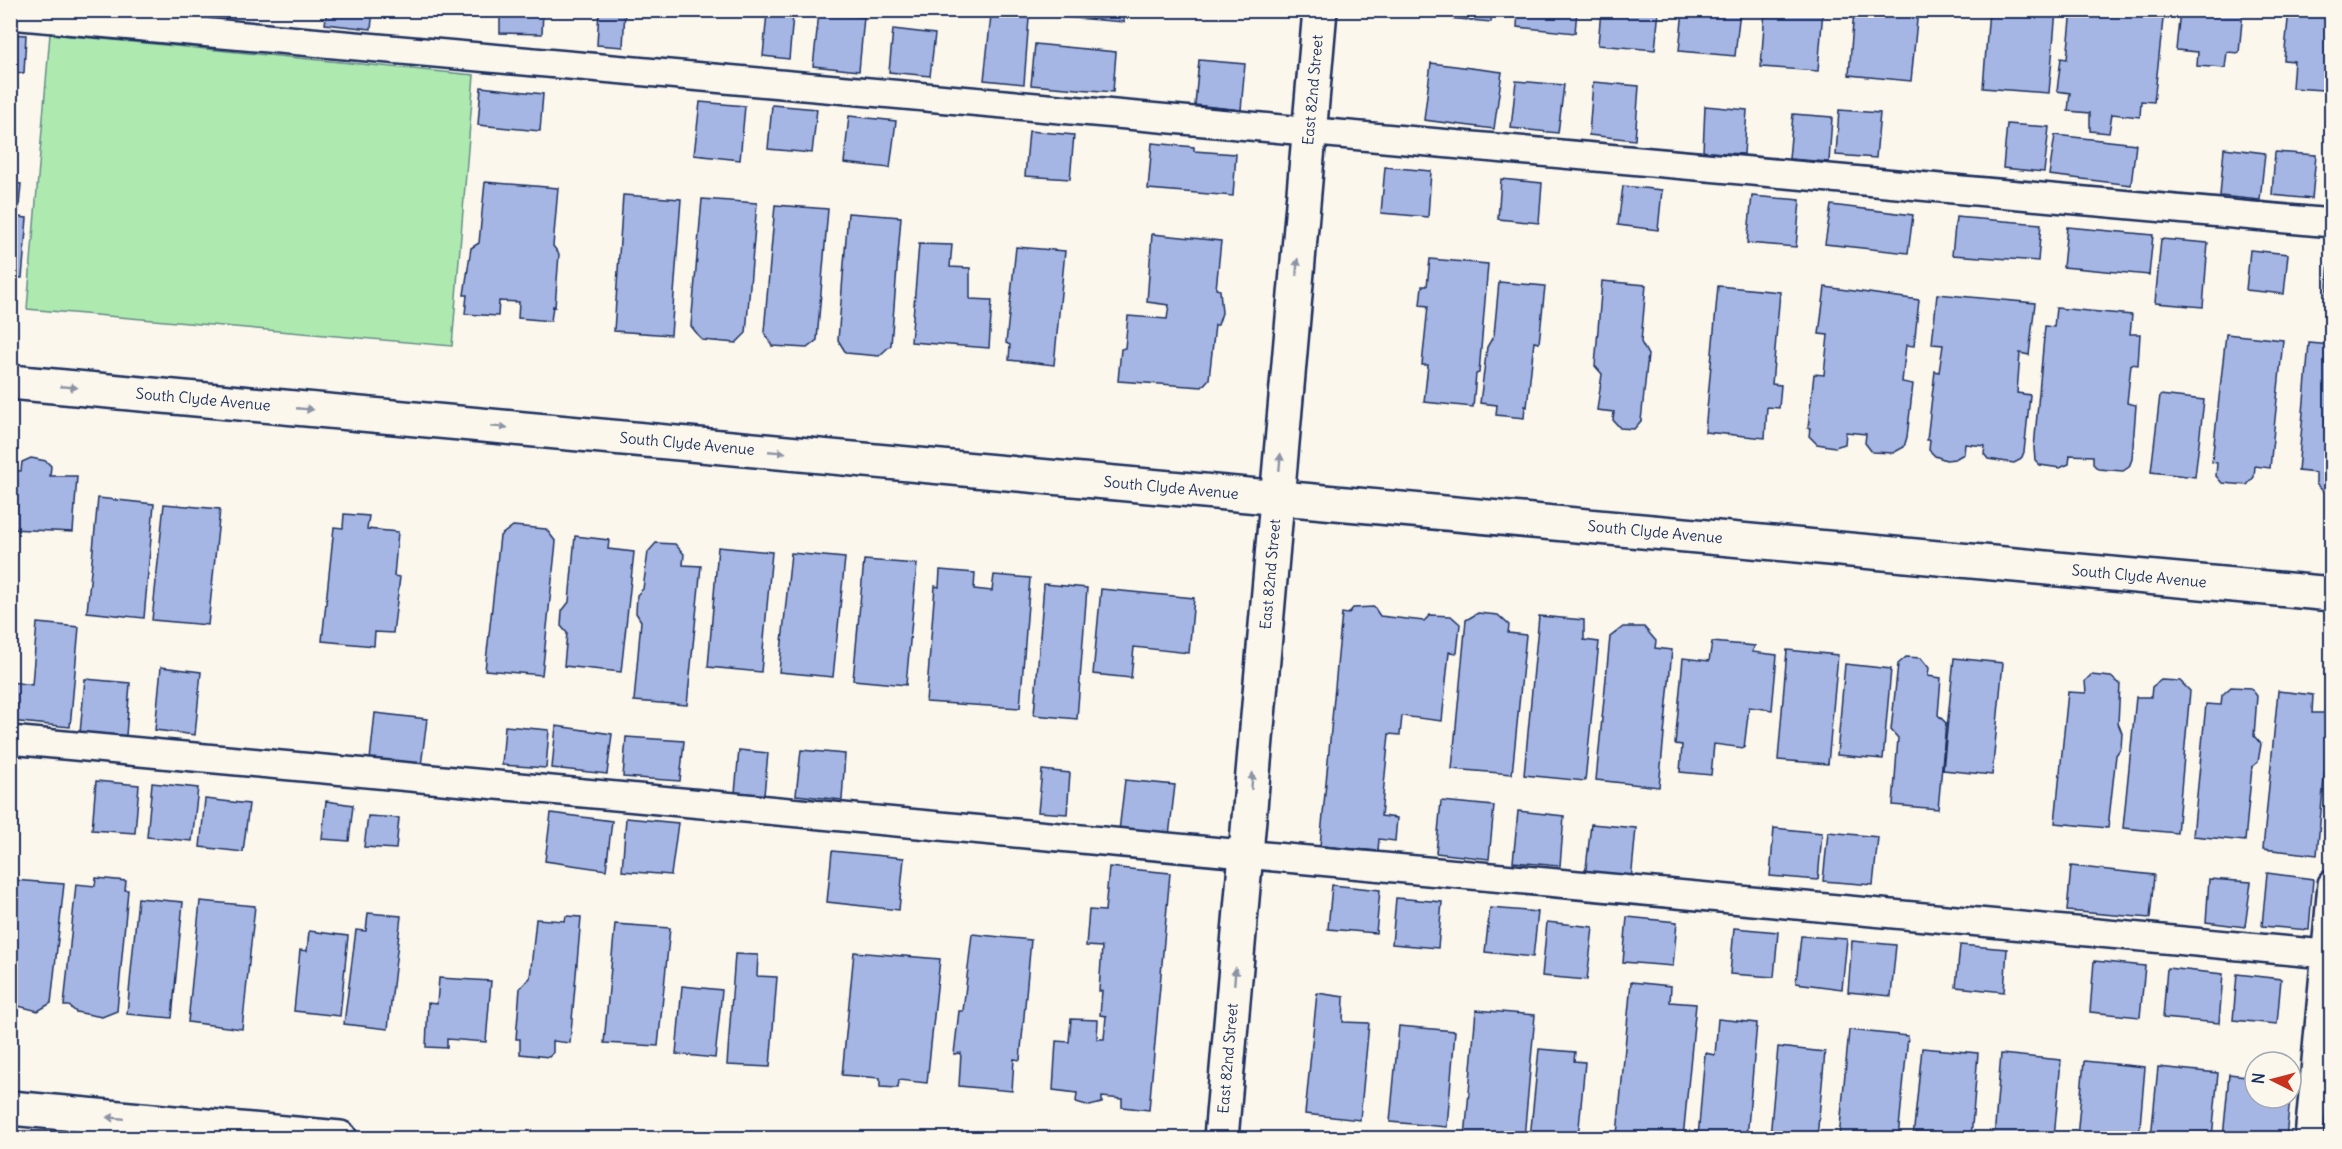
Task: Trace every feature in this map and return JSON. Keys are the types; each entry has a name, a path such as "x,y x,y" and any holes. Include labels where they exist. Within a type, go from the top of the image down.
{"street":[{"name":"East 82nd Street","path":"1221,1138 1320,10"},
{"name":"South Clyde Avenue","path":"10,382 2331,594"},
{"path":"10,1108 340,1138"}],"lane":[{"path":"10,15 2331,223"},
{"path":"10,740 2325,954"},
{"path":"2309,1138 2331,884"}],"green space":[{"path":"50,34 474,75 452,346 27,309"}],"building":[{"path":"327,10 373,10 371,29 325,24"},
{"path":"500,10 543,10 542,34 500,33"},
{"path":"599,10 625,10 623,47 597,45"},
{"path":"1050,10 1125,10 1124,22 1050,16"},
{"path":"1415,10 1492,10 1491,22 1415,15"},
{"path":"1518,10 1577,10 1575,33 1517,27"},
{"path":"1601,10 1659,10 1655,50 1598,45"},
{"path":"1683,10 1740,10 1735,56 1679,51"},
{"path":"1765,10 1823,10 1818,71 1761,67"},
{"path":"1854,10 1918,10 1911,81 1849,75"},
{"path":"1989,10 2056,10 2049,93 1983,88"},
{"path":"2072,10 2164,10 2154,102 2141,101 2140,117 2112,114 2109,133 2090,131 2090,113 2068,111 2070,93 2057,91 2061,58 2067,59"},
{"path":"2180,10 2243,10 2239,53 2227,52 2225,68 2197,66 2198,52 2176,50"},
{"path":"2289,10 2331,10 2323,90 2292,88 2294,61 2284,60"},
{"path":"767,13 793,16 789,59 763,56"},
{"path":"819,13 864,17 859,71 813,66"},
{"path":"991,15 1029,18 1024,84 984,80"},
{"path":"893,29 935,34 930,76 889,72"},
{"path":"10,34 26,35 24,73 10,72"},
{"path":"1035,44 1116,52 1113,92 1031,85"},
{"path":"1199,60 1245,64 1241,110 1195,105"},
{"path":"1431,63 1502,72 1494,129 1424,120"},
{"path":"1516,81 1564,85 1558,133 1511,128"},
{"path":"1593,82 1639,86 1635,140 1589,135"},
{"path":"481,87 543,94 540,131 478,125"},
{"path":"700,102 745,106 740,160 694,155"},
{"path":"772,105 817,109 812,153 768,149"},
{"path":"1705,106 1747,110 1744,154 1703,152"},
{"path":"1839,110 1880,113 1876,158 1836,155"},
{"path":"1793,114 1832,117 1829,162 1789,159"},
{"path":"849,116 896,121 890,168 844,163"},
{"path":"2007,124 2049,127 2044,172 2003,168"},
{"path":"1029,131 1074,135 1070,179 1025,176"},
{"path":"2055,135 2136,144 2131,185 2049,175"},
{"path":"2332,142 2332,203 2324,202"},
{"path":"1152,143 1194,147 1194,151 1236,154 1233,196 1148,189"},
{"path":"2224,148 2265,153 2260,200 2220,196"},
{"path":"2275,152 2316,155 2312,199 2272,195"},
{"path":"1385,167 1431,171 1428,217 1381,213"},
{"path":"1501,179 1542,183 1539,223 1498,219"},
{"path":"485,182 558,188 553,246 559,254 555,307 553,306 551,321 518,318 519,302 499,301 498,316 465,314 467,295 464,295 471,248 479,243"},
{"path":"10,183 21,184 18,217 27,218 22,278 10,277"},
{"path":"1623,186 1662,190 1658,230 1618,225"},
{"path":"623,195 681,199 671,335 614,331"},
{"path":"1752,196 1800,200 1796,247 1747,243"},
{"path":"702,199 757,203 746,333 736,343 702,340 691,326"},
{"path":"775,205 828,209 817,340 807,348 772,346 764,332"},
{"path":"1831,205 1913,215 1908,253 1825,244"},
{"path":"848,213 901,217 891,345 879,356 846,353 838,340"},
{"path":"1956,217 2041,224 2038,261 1952,255"},
{"path":"2067,227 2153,235 2149,275 2063,267"},
{"path":"1152,234 1221,241 1216,289 1220,290 1222,313 1218,325 1215,325 1209,379 1202,387 1118,381 1121,349 1125,348 1128,316 1167,319 1169,305 1147,302"},
{"path":"2161,239 2208,243 2203,307 2155,303"},
{"path":"919,244 952,245 950,267 970,268 970,299 992,300 989,348 911,342"},
{"path":"1016,247 1065,251 1054,365 1009,360 1010,345 1006,343"},
{"path":"2250,250 2288,254 2284,294 2246,290"},
{"path":"1430,259 1488,264 1479,373 1476,374 1473,407 1424,402 1428,365 1422,365 1428,306 1420,305 1422,286 1427,286"},
{"path":"2329,261 2332,261 2332,299 2326,299"},
{"path":"1602,281 1646,285 1641,342 1648,355 1641,421 1634,429 1620,428 1613,420 1614,412 1597,410 1602,374 1595,366"},
{"path":"1499,282 1545,286 1539,343 1534,342 1524,418 1496,415 1497,405 1480,403 1487,347 1494,335"},
{"path":"1718,286 1780,292 1772,384 1781,385 1779,408 1767,407 1765,438 1705,432"},
{"path":"1825,287 1919,300 1914,346 1906,345 1902,382 1913,384 1907,437 1904,447 1893,453 1872,452 1865,443 1866,434 1846,432 1845,444 1835,447 1817,444 1809,436 1814,374 1824,375 1828,335 1819,334"},
{"path":"1937,294 2035,303 2029,355 2020,353 2017,393 2030,395 2024,452 2022,457 2014,463 1988,459 1984,454 1985,446 1965,444 1964,454 1955,459 1946,460 1935,456 1929,450 1930,440 1927,440 1935,371 1939,372 1943,345 1932,344"},
{"path":"2056,308 2132,315 2130,334 2140,334 2138,365 2131,364 2127,403 2136,405 2132,459 2129,467 2123,471 2098,469 2093,464 2093,456 2070,455 2069,464 2060,468 2040,465 2035,460 2034,448 2045,326 2054,327"},
{"path":"2226,334 2283,340 2270,468 2255,466 2254,477 2247,485 2222,483 2216,476 2217,463 2212,462"},
{"path":"2309,343 2332,345 2332,492 2323,491 2316,484 2316,473 2298,471"},
{"path":"2160,395 2204,400 2195,477 2151,472"},
{"path":"31,458 46,461 51,466 50,476 77,476 73,532 10,529 10,470 21,471 22,462"},
{"path":"98,498 154,504 144,618 87,612"},
{"path":"164,504 220,509 208,625 152,620"},
{"path":"344,514 369,516 367,529 398,532 394,576 400,577 393,633 375,632 374,646 322,641 334,527 343,528"},
{"path":"513,526 546,529 556,542 542,675 485,670 500,536"},
{"path":"575,536 609,540 608,549 634,552 621,672 564,666 567,633 561,626 562,611 569,602"},
{"path":"656,543 675,544 684,554 683,565 701,566 687,705 634,701 641,621 636,613 637,595 643,589 648,552"},
{"path":"718,547 772,552 761,672 708,667"},
{"path":"791,553 845,558 833,677 779,672"},
{"path":"864,560 917,564 906,685 853,680"},
{"path":"940,570 975,573 974,589 992,591 994,575 1030,578 1020,708 926,702 935,586 939,587"},
{"path":"1044,584 1087,588 1077,719 1034,715"},
{"path":"1101,589 1194,598 1189,653 1134,647 1131,678 1093,674"},
{"path":"1374,607 1380,616 1424,621 1430,615 1451,616 1460,624 1457,653 1449,652 1442,721 1402,716 1400,735 1389,734 1381,816 1397,818 1395,841 1379,839 1378,851 1320,846 1342,613 1348,614 1353,608"},
{"path":"1478,613 1498,615 1509,625 1508,633 1526,635 1512,774 1452,769 1466,620"},
{"path":"1539,616 1584,620 1584,640 1599,642 1585,781 1524,775"},
{"path":"37,623 79,627 70,727 10,721 12,682 32,685"},
{"path":"1623,627 1644,627 1656,641 1655,648 1672,650 1659,787 1596,780 1610,637"},
{"path":"1712,642 1755,646 1752,652 1777,655 1772,710 1749,707 1744,748 1714,744 1711,775 1680,772 1682,745 1675,744 1683,658 1709,661"},
{"path":"1787,650 1838,655 1828,764 1778,760"},
{"path":"1906,657 1921,658 1929,668 1928,676 1941,678 1938,715 1946,723 1938,809 1893,805 1898,738 1891,730 1898,664"},
{"path":"1954,658 2003,663 1992,775 1943,770"},
{"path":"1845,664 1891,669 1883,759 1837,755"},
{"path":"161,667 201,672 195,735 155,730"},
{"path":"2091,675 2111,677 2120,684 2118,723 2122,733 2121,748 2116,755 2108,828 2055,823 2068,692 2086,693 2085,681"},
{"path":"85,679 130,683 126,736 80,733"},
{"path":"2161,680 2180,681 2190,691 2177,833 2123,828 2136,697 2151,697 2152,687"},
{"path":"2231,687 2251,688 2257,696 2254,736 2261,744 2258,762 2252,767 2245,841 2193,836 2206,704 2221,705 2222,695"},
{"path":"2278,691 2313,695 2312,713 2330,713 2317,855 2263,849"},
{"path":"375,713 427,719 421,766 370,760"},
{"path":"505,726 549,730 546,768 502,765"},
{"path":"556,726 612,734 607,774 552,768"},
{"path":"626,737 684,741 680,781 623,777"},
{"path":"739,750 768,753 764,795 735,793"},
{"path":"801,750 845,754 842,800 796,795"},
{"path":"1042,770 1070,773 1067,814 1038,812"},
{"path":"1125,780 1175,785 1169,836 1119,831"},
{"path":"96,781 139,785 135,833 92,830"},
{"path":"152,783 198,788 192,841 147,837"},
{"path":"205,799 249,804 243,852 200,847"},
{"path":"326,801 353,805 349,841 322,839"},
{"path":"1441,801 1494,806 1489,859 1436,853"},
{"path":"1518,811 1564,816 1560,866 1513,862"},
{"path":"551,813 612,821 606,870 545,861"},
{"path":"368,816 399,818 396,849 364,847"},
{"path":"626,818 678,823 671,875 622,871"},
{"path":"1591,824 1636,828 1631,881 1585,877"},
{"path":"1774,828 1822,833 1818,880 1770,876"},
{"path":"1828,832 1878,837 1873,885 1823,881"},
{"path":"832,851 904,858 899,910 827,902"},
{"path":"2071,866 2154,875 2150,918 2067,911"},
{"path":"1109,867 1170,873 1149,1110 1122,1107 1122,1099 1102,1097 1102,1103 1090,1106 1076,1102 1077,1093 1053,1090 1056,1041 1069,1042 1071,1019 1098,1020 1097,1039 1104,1039 1106,1016 1100,1015 1102,991 1099,991 1102,947 1086,946 1089,910 1105,911"},
{"path":"2267,873 2313,879 2309,930 2262,926"},
{"path":"96,878 126,881 125,890 128,890 117,1011 102,1017 76,1012 69,1006 64,1006 76,884 95,886"},
{"path":"2209,879 2251,882 2245,927 2206,922"},
{"path":"13,880 64,884 51,1003 38,1011 10,1004 10,901"},
{"path":"1332,885 1380,890 1376,933 1328,929"},
{"path":"138,898 183,902 172,1018 127,1014"},
{"path":"1396,898 1442,902 1438,948 1392,944"},
{"path":"200,901 255,906 242,1029 188,1022"},
{"path":"1490,908 1538,912 1533,957 1485,952"},
{"path":"368,913 401,916 388,1029 344,1024 356,930 366,931"},
{"path":"566,916 581,917 570,1043 553,1041 553,1053 549,1057 520,1054 520,1039 516,1039 520,988 530,978 536,919 565,921"},
{"path":"1627,917 1677,922 1673,966 1623,962"},
{"path":"1547,922 1593,927 1587,980 1542,976"},
{"path":"615,924 670,928 658,1046 604,1043"},
{"path":"1734,928 1778,932 1774,977 1730,974"},
{"path":"309,931 348,936 340,1016 294,1011 300,950 307,951"},
{"path":"972,934 1031,940 1020,1060 1014,1059 1012,1091 959,1086 961,1053 954,1054 959,1011 963,1011"},
{"path":"1801,936 1847,939 1842,989 1796,983"},
{"path":"1852,941 1896,945 1891,996 1848,992"},
{"path":"1960,945 2007,949 2004,992 1956,987"},
{"path":"854,952 940,959 927,1083 899,1080 898,1088 880,1087 880,1078 842,1075"},
{"path":"735,954 758,955 757,976 777,977 770,1067 727,1065"},
{"path":"2094,961 2145,966 2140,1017 2090,1012"},
{"path":"2167,968 2223,974 2219,1023 2163,1018"},
{"path":"2237,974 2281,979 2277,1024 2233,1020"},
{"path":"439,978 491,981 486,1042 447,1039 447,1048 426,1047 428,1003 437,1004"},
{"path":"1631,982 1671,986 1670,1002 1696,1004 1683,1138 1623,1138 1624,1135 1617,1135"},
{"path":"682,986 722,990 715,1058 676,1054"},
{"path":"1317,993 1344,997 1343,1022 1369,1023 1360,1120 1305,1114"},
{"path":"1476,1010 1535,1015 1524,1138 1465,1138"},
{"path":"1718,1019 1757,1023 1747,1138 1698,1138 1705,1053 1715,1055"},
{"path":"1399,1026 1455,1031 1447,1127 1390,1122"},
{"path":"1849,1030 1908,1036 1898,1138 1839,1138"},
{"path":"1778,1047 1825,1052 1817,1138 1770,1138"},
{"path":"1922,1048 1978,1053 1971,1138 1913,1138"},
{"path":"1539,1049 1575,1052 1574,1061 1585,1062 1578,1138 1530,1138"},
{"path":"2001,1054 2061,1060 2054,1138 1994,1138"},
{"path":"2084,1061 2145,1067 2139,1138 2077,1138"},
{"path":"2158,1067 2218,1073 2212,1138 2151,1138"},
{"path":"2229,1074 2243,1076 2243,1110 2289,1110 2286,1138 2223,1138"}]}
